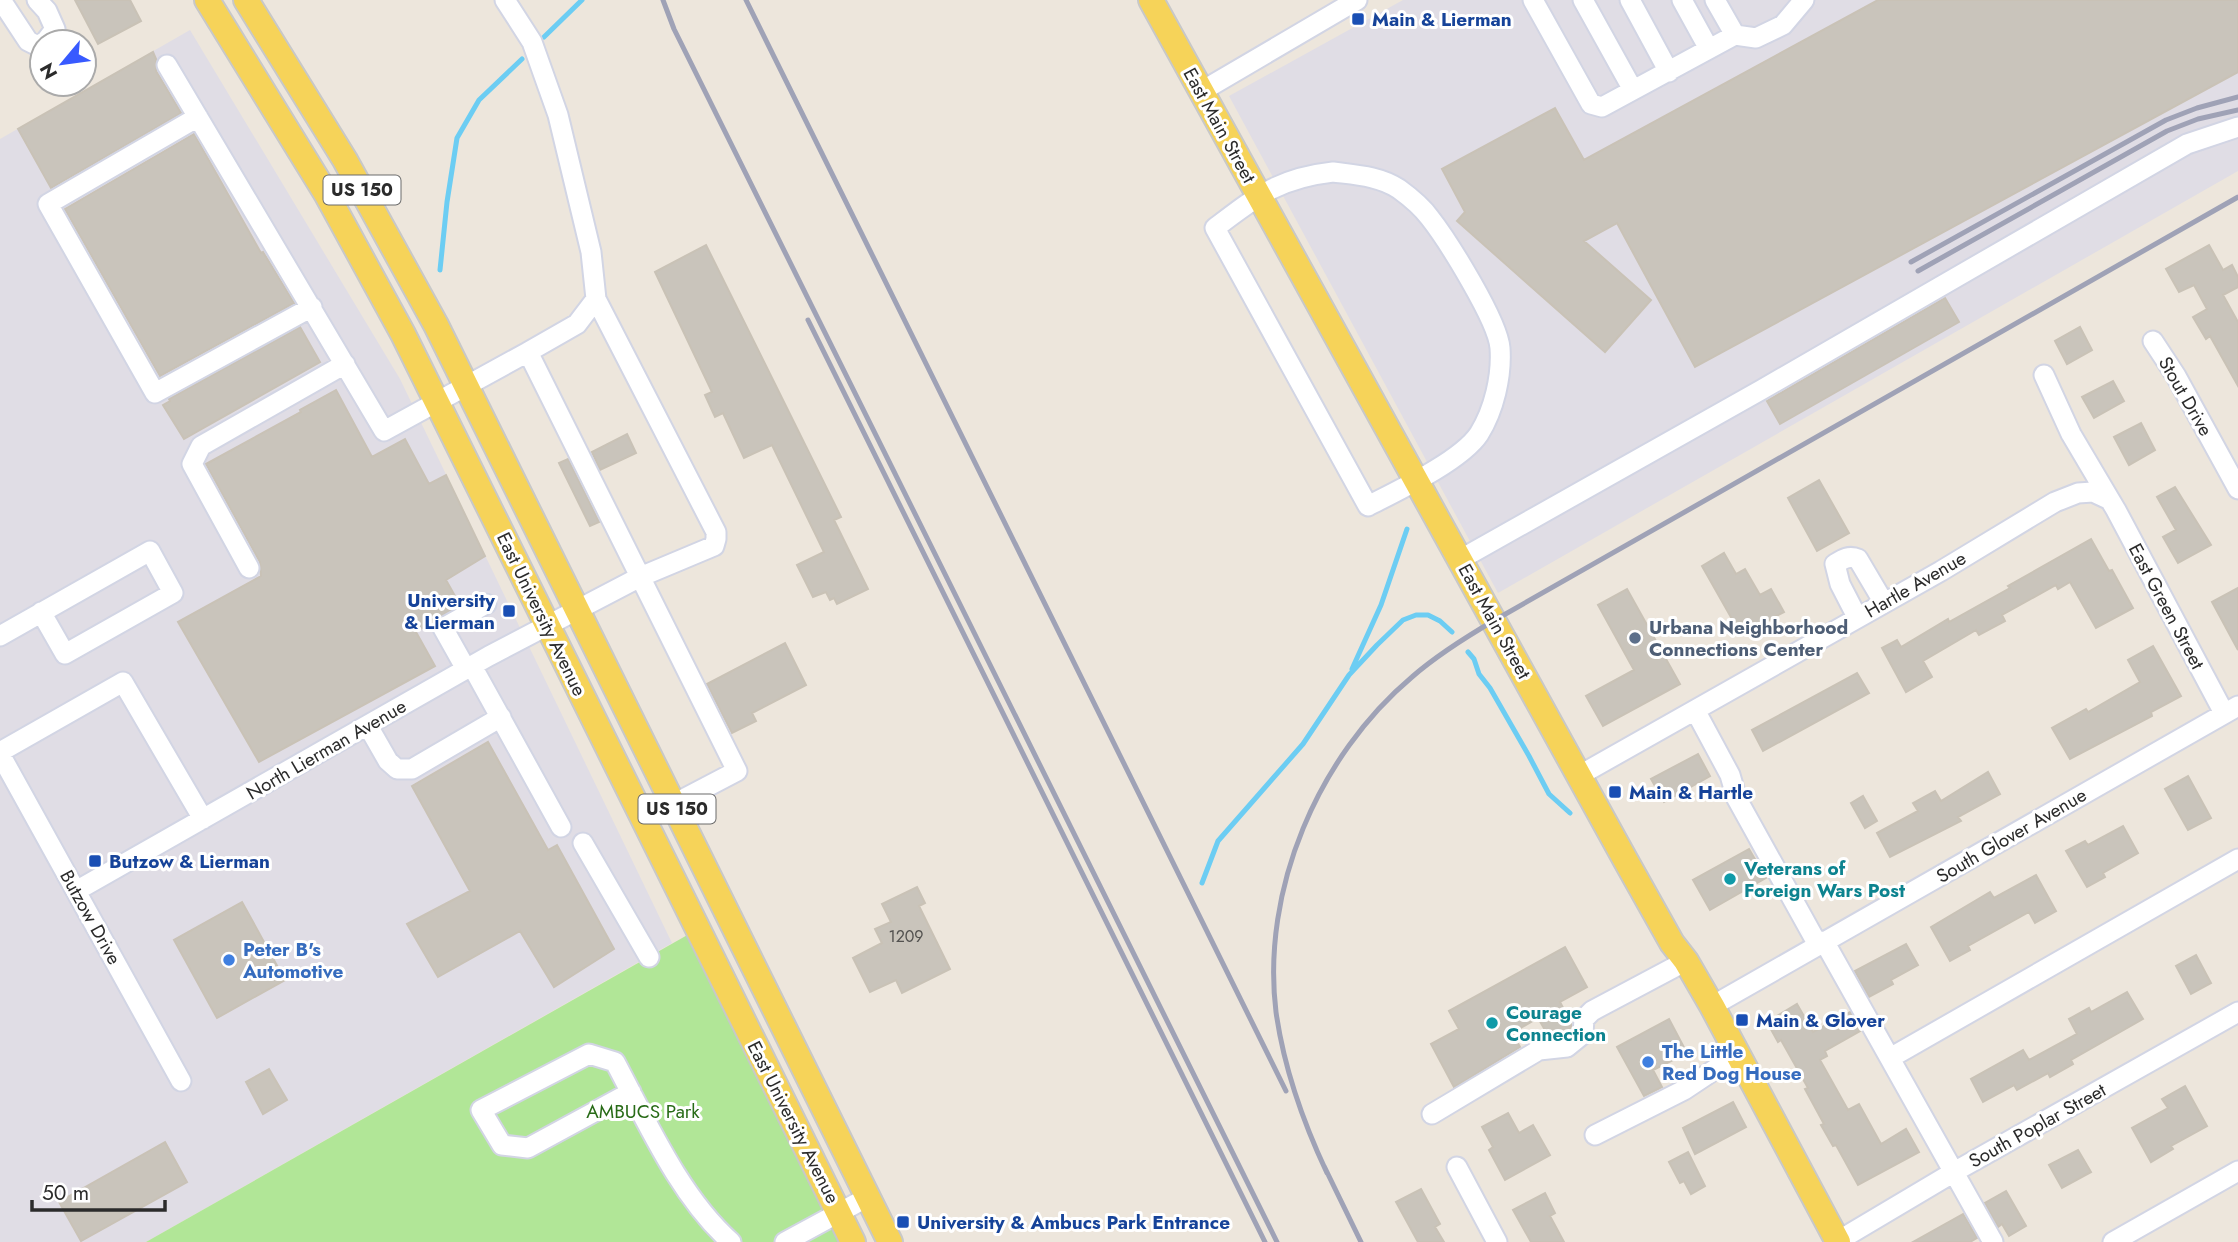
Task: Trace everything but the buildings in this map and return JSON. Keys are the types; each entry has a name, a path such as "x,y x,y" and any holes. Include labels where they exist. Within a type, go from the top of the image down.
{"main road":[{"name":"East University Avenue","path":"207,0 327,195 383,295 853,1242"},
{"name":"East University Avenue","path":"246,0 345,160 436,325 890,1242"},
{"name":"East Main Street","path":"1151,0 1672,943 1686,961 1712,1006 1838,1241"}],"street":[{"path":"1,0 28,40"},
{"path":"37,0 47,11 55,28"},
{"path":"167,65 384,431 467,388 577,324 596,299 591,252 558,115 532,42 505,0"},
{"path":"1202,91 1357,0"},
{"path":"1533,0 1591,104 1602,107 1735,35 1756,38 1783,25 1805,0"},
{"path":"1583,0 1633,90"},
{"path":"1630,0 1669,72"},
{"path":"1682,0 1709,49"},
{"path":"1715,0 1735,35"},
{"path":"198,117 48,205 155,393 312,307"},
{"path":"1461,559 1761,390 2187,144 2238,127"},
{"path":"1333,172 1378,179 1397,188 1429,215 1446,239 1493,323 1500,346 1500,371 1495,396 1478,436 1463,450 1417,480 1368,506 1215,228 1259,195 1281,183 1333,172"},
{"name":"North Lierman Avenue","path":"76,891 469,668 640,577 714,546 716,532 596,299"},
{"name":"Stout Drive","path":"2153,341 2176,376 2238,489"},
{"path":"528,352 737,771 674,804"},
{"path":"249,568 192,464 201,446 345,364"},
{"name":"East Green Street","path":"2044,375 2071,434 2234,710"},
{"name":"Hartle Avenue","path":"1580,775 1884,603 2055,502 2078,493 2093,492 2108,499"},
{"path":"0,636 41,612 150,551 173,593 65,654 41,612"},
{"path":"1857,618 1840,584 1835,564 1841,560 1852,556 1858,559 1884,603"},
{"path":"486,604 443,628 501,717 561,827"},
{"path":"0,753 123,682 203,819"},
{"path":"1695,710 1730,775 1737,799 1890,1058 1993,1242"},
{"name":"South Glover Avenue","path":"1712,1006 2234,710"},
{"path":"368,726 387,761 397,769 412,769 501,717"},
{"name":"Butzow Drive","path":"0,753 181,1081"},
{"path":"583,843 649,957"},
{"path":"1890,1058 2238,859"},
{"path":"1432,1114 1539,1050 1567,1047 1583,1034 1584,1019 1592,1011 1686,961"},
{"name":"South Poplar Street","path":"1838,1241 1954,1172 2238,1012"},
{"path":"631,1092 528,1148 502,1145 481,1110 589,1054 615,1062 678,1175 712,1225 731,1242"},
{"path":"1595,1135 1684,1090 1738,1054"},
{"path":"1457,1167 1497,1242"},
{"path":"2113,1242 2238,1171"},
{"path":"785,1242 868,1197"}],"shaded area":[{"path":"1403,0 2238,0 2238,171 1498,593 1229,96"},
{"path":"190,30 400,379 672,943 146,1242 0,1242 0,139 71,98 98,98 98,83"}],"green space":[{"name":"AMBUCS Park","path":"698,929 853,1242 146,1242"}],"waterway":[{"path":"544,37 582,0"},
{"path":"440,270 457,138 479,100 522,59"},
{"path":"1352,669 1381,605 1407,529"},
{"path":"1202,883 1218,841 1303,744 1349,675 1377,645 1403,620 1416,615 1428,615 1452,632"},
{"path":"1468,652 1549,794 1570,813"}],"railway":[{"path":"663,0 674,29 1277,1242"},
{"path":"746,0 1286,1091"},
{"path":"1911,262 2166,120 2238,97"},
{"path":"1918,271 2167,131 2198,119 2238,110"},
{"path":"1327,1173 1310,1134 1284,1054 1276,1012 1274,966 1278,919 1288,873 1303,828 1324,786 1349,746 1379,709 1422,669 1484,626 2238,197"},
{"path":"808,320 1265,1242"},
{"path":"1324,1166 1361,1242"}],"place":[{"name":"Main & Lierman","path":"1358,19"},
{"name":"University & Lierman","path":"509,611"},
{"name":"Urbana Neighborhood Connections Center","path":"1635,638"},
{"name":"Main & Hartle","path":"1615,792"},
{"name":"Butzow & Lierman","path":"95,861"},
{"name":"Veterans of Foreign Wars Post","path":"1730,879"},
{"name":"Peter B's Automotive","path":"229,960"},
{"name":"Main & Glover","path":"1742,1020"},
{"name":"Courage Connection","path":"1492,1023"},
{"name":"The Little Red Dog House","path":"1648,1062"},
{"name":"University & Ambucs Park Entrance","path":"903,1222"}]}
